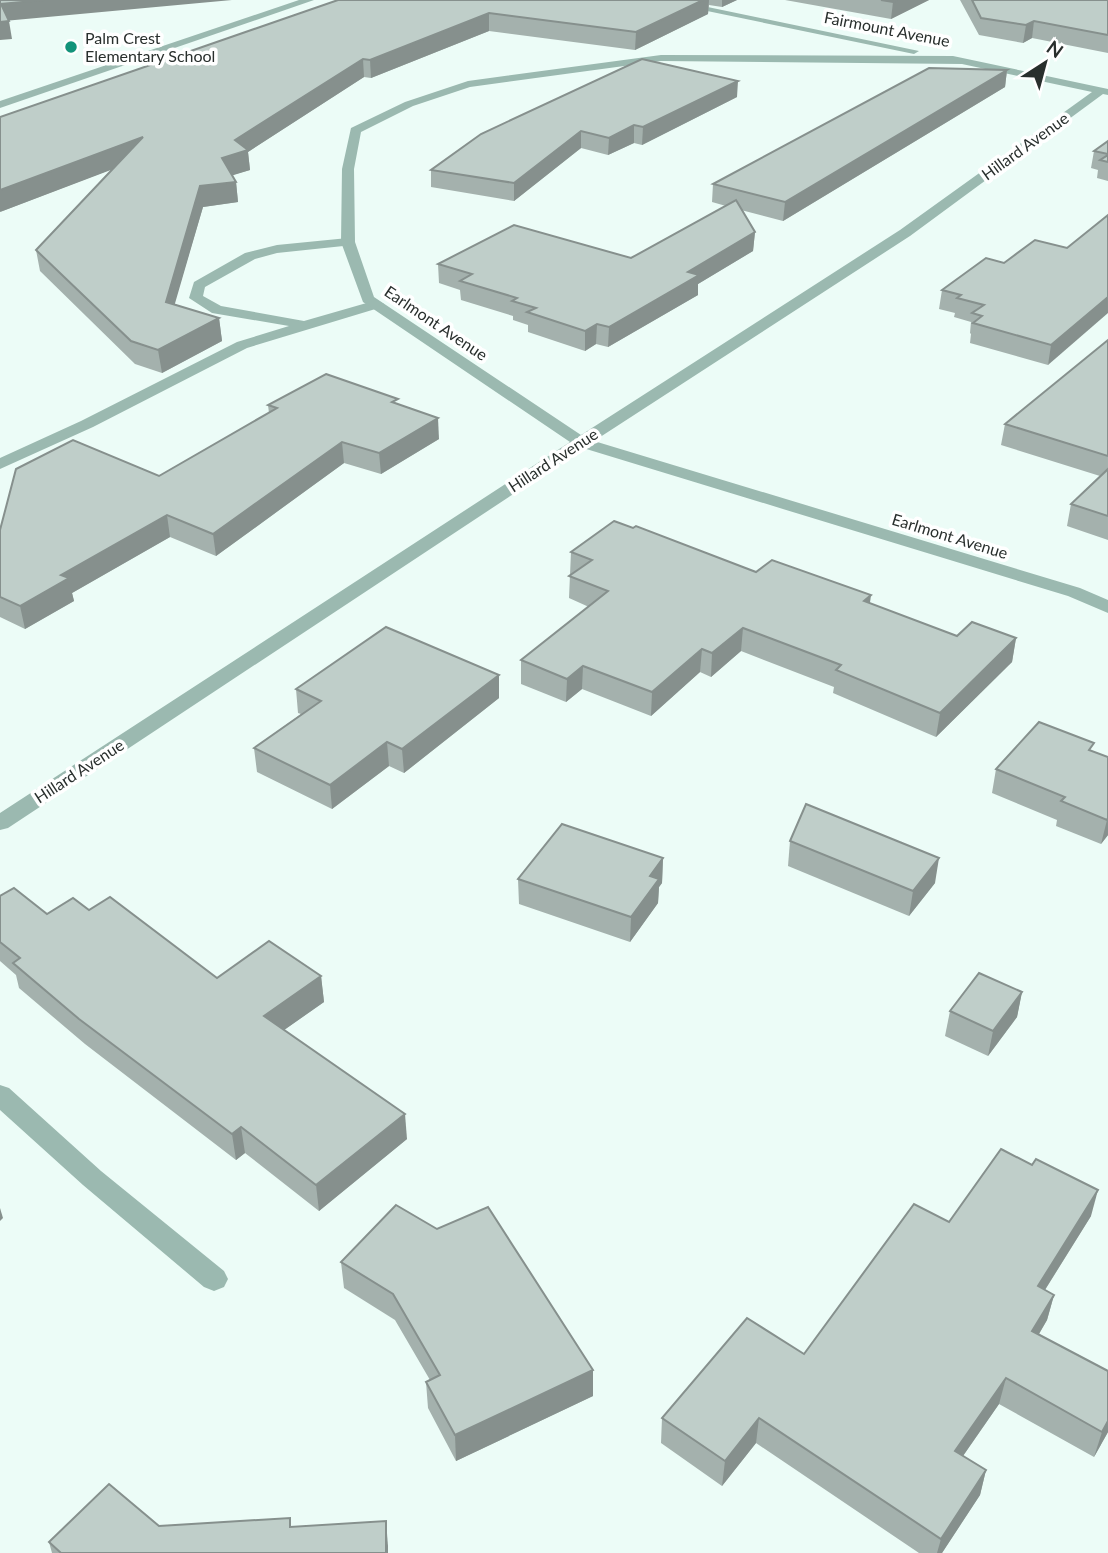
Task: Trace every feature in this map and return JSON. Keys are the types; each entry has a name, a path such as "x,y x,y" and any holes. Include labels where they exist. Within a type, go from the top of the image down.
{"street":[{"path":"0,105 309,0"},
{"name":"Fairmount Avenue","path":"659,0 1105,91"},
{"name":"Earlmont Avenue","path":"965,61 661,58 579,67 468,85 409,104 355,130 348,169 348,242 368,299 581,442 1074,592 1108,607"},
{"name":"Hillard Avenue","path":"0,823 905,233 1105,91"},
{"path":"309,324 254,318 217,310 196,298 199,285 250,256 277,249 348,242"},
{"path":"0,464 87,424 242,345 377,304"},
{"path":"0,1095 92,1178 214,1279"}],"building":[{"path":"0,0 44,0 1,4 9,21 0,22"},
{"path":"338,0 703,0 636,32 489,13 370,60 363,59 235,140 248,150 222,158 236,182 200,186 166,302 219,318 158,350 131,341 36,250 143,137 0,190 0,117"},
{"path":"972,0 1108,0 1108,35 1034,21 1026,25 981,18"},
{"path":"642,59 738,81 643,127 634,125 609,138 581,131 514,183 431,170 481,134"},
{"path":"929,68 1007,70 785,202 713,184"},
{"path":"1108,141 1108,154 1094,151"},
{"path":"736,200 755,232 688,272 699,275 609,327 597,324 585,331 527,312 536,308 512,301 517,298 460,281 472,274 438,264 514,225 631,258"},
{"path":"1108,215 1108,297 1051,345 973,323 982,316 972,313 984,305 957,298 961,295 942,290 986,258 1004,263 1035,240 1067,248"},
{"path":"1108,340 1108,456 1005,424"},
{"path":"326,374 398,399 392,402 438,418 379,453 342,442 213,534 167,515 61,575 69,578 20,606 0,597 0,530 16,469 73,440 159,476 277,408 268,405"},
{"path":"1108,469 1108,516 1071,504"},
{"path":"614,521 633,528 636,526 756,572 772,560 871,595 864,601 957,636 972,622 1016,638 940,713 836,670 841,665 743,628 712,653 702,649 652,692 583,666 567,679 521,660 608,591 569,576 592,560 571,552"},
{"path":"386,627 499,675 402,749 387,742 330,785 254,748 321,701 296,689"},
{"path":"1039,722 1094,743 1089,750 1108,757 1107,820 1061,801 1065,797 996,769"},
{"path":"806,804 939,858 913,891 790,841"},
{"path":"562,824 663,858 650,876 659,879 631,917 518,879"},
{"path":"14,888 47,914 73,898 89,910 110,897 217,978 269,941 321,976 264,1016 405,1114 316,1185 241,1127 232,1134 79,1019 13,963 20,958 0,942 0,896"},
{"path":"979,973 1022,992 993,1031 950,1011"},
{"path":"1001,1149 1032,1165 1036,1159 1098,1190 1038,1286 1054,1295 1032,1331 1108,1371 1108,1421 1102,1432 1006,1378 955,1451 986,1470 941,1539 759,1418 725,1461 662,1418 747,1318 804,1354 914,1204 949,1222"},
{"path":"396,1205 437,1229 488,1207 593,1370 455,1435 426,1382 440,1375 393,1294 341,1262"},
{"path":"109,1484 159,1526 290,1518 290,1527 386,1521 386,1553 61,1553 49,1542"}],"place":[{"name":"Palm Crest Elementary School","path":"71,47"}]}
